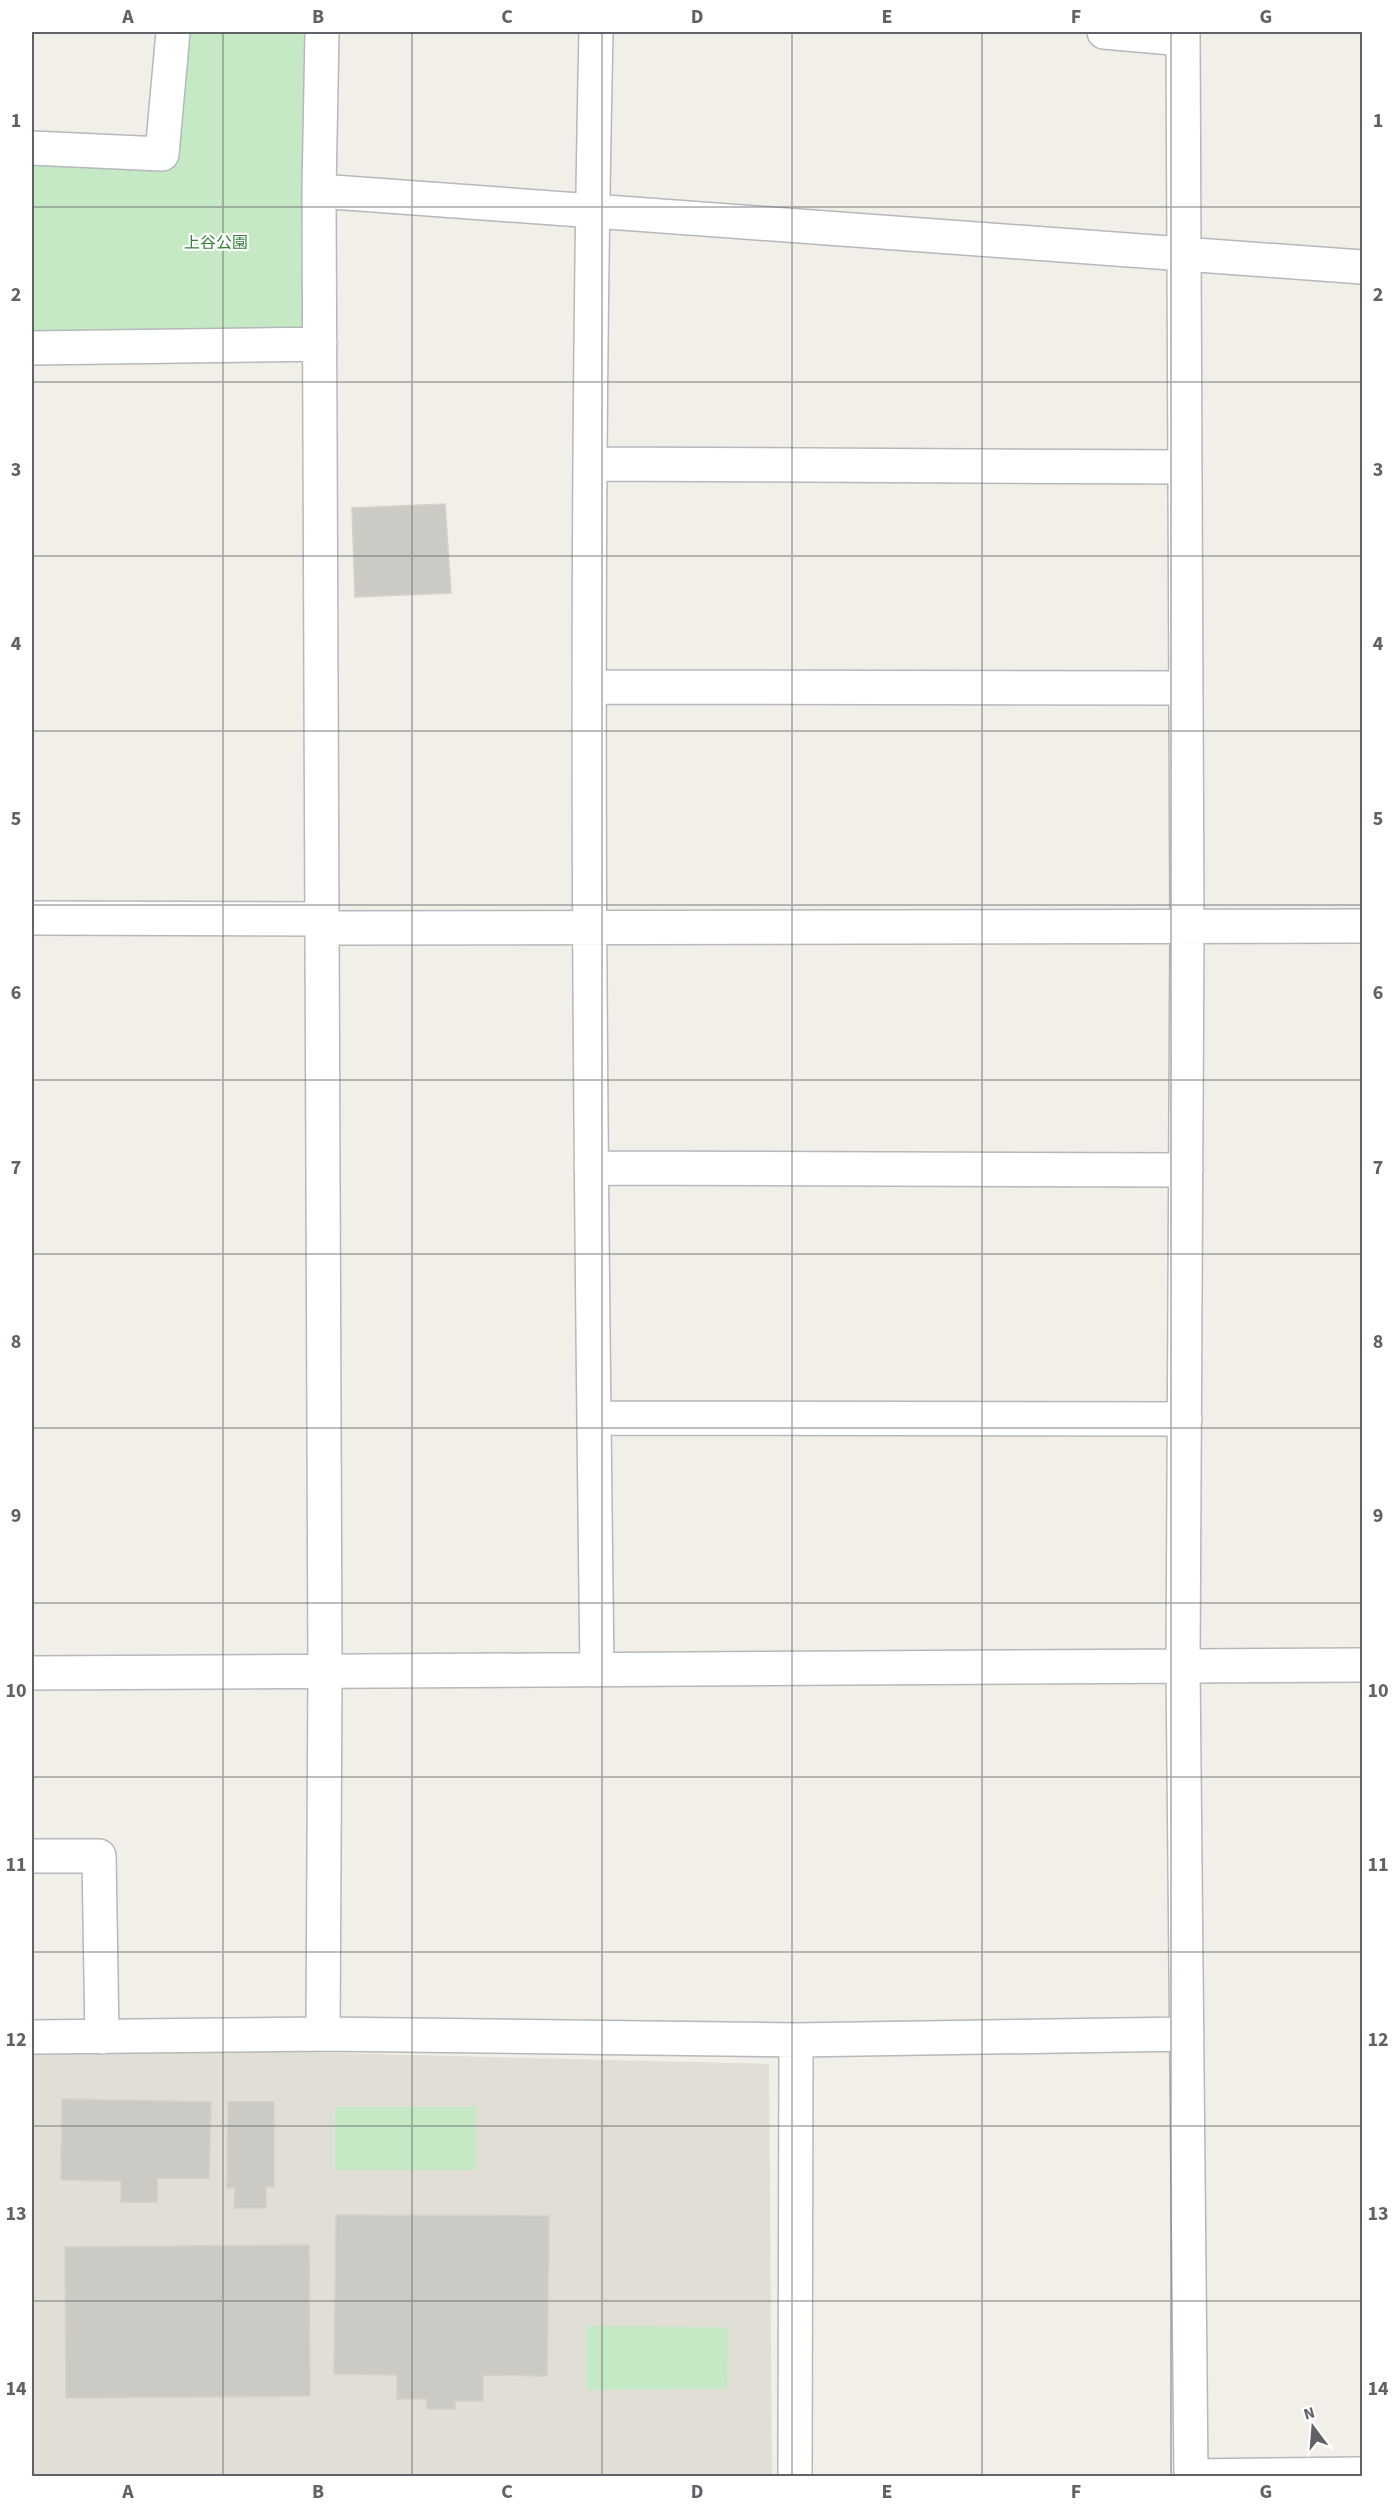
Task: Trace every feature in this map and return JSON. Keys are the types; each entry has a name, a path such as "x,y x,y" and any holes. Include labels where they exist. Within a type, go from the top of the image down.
{"street":[{"path":"32,148 162,154 173,32"},
{"path":"322,32 319,191 326,1671 323,2034"},
{"path":"596,32 592,211 588,928 597,1670"},
{"path":"1104,32 1183,35 1187,927 1183,1666 1191,2476 1362,2474"},
{"path":"319,191 1362,267"},
{"path":"32,348 321,344"},
{"path":"591,464 1185,467"},
{"path":"589,687 1186,688"},
{"path":"32,918 588,928 1362,926"},
{"path":"591,1168 1186,1170"},
{"path":"594,1418 1185,1419"},
{"path":"32,1673 1362,1665"},
{"path":"32,1856 99,1856 102,2037"},
{"path":"32,2037 323,2034 796,2040 1186,2034"},
{"path":"795,2476 796,2040"}],"shaded area":[{"path":"32,2052 296,2052 769,2064 772,2476 32,2476"}],"green space":[{"name":"上谷公園","path":"173,32 322,32 320,344 32,348 32,148 161,154"},
{"path":"335,2107 476,2107 476,2170 335,2170"},
{"path":"587,2326 728,2327 727,2389 587,2390"}],"building":[{"path":"445,504 451,593 355,597 352,508"},
{"path":"62,2099 211,2102 209,2178 157,2178 157,2202 121,2202 121,2181 61,2180"},
{"path":"228,2102 274,2102 274,2187 266,2187 266,2208 234,2208 235,2188 227,2188"},
{"path":"336,2215 549,2216 547,2376 483,2375 483,2401 455,2401 455,2409 427,2409 427,2399 397,2399 397,2375 334,2374"},
{"path":"309,2245 310,2396 66,2398 65,2247"}]}
